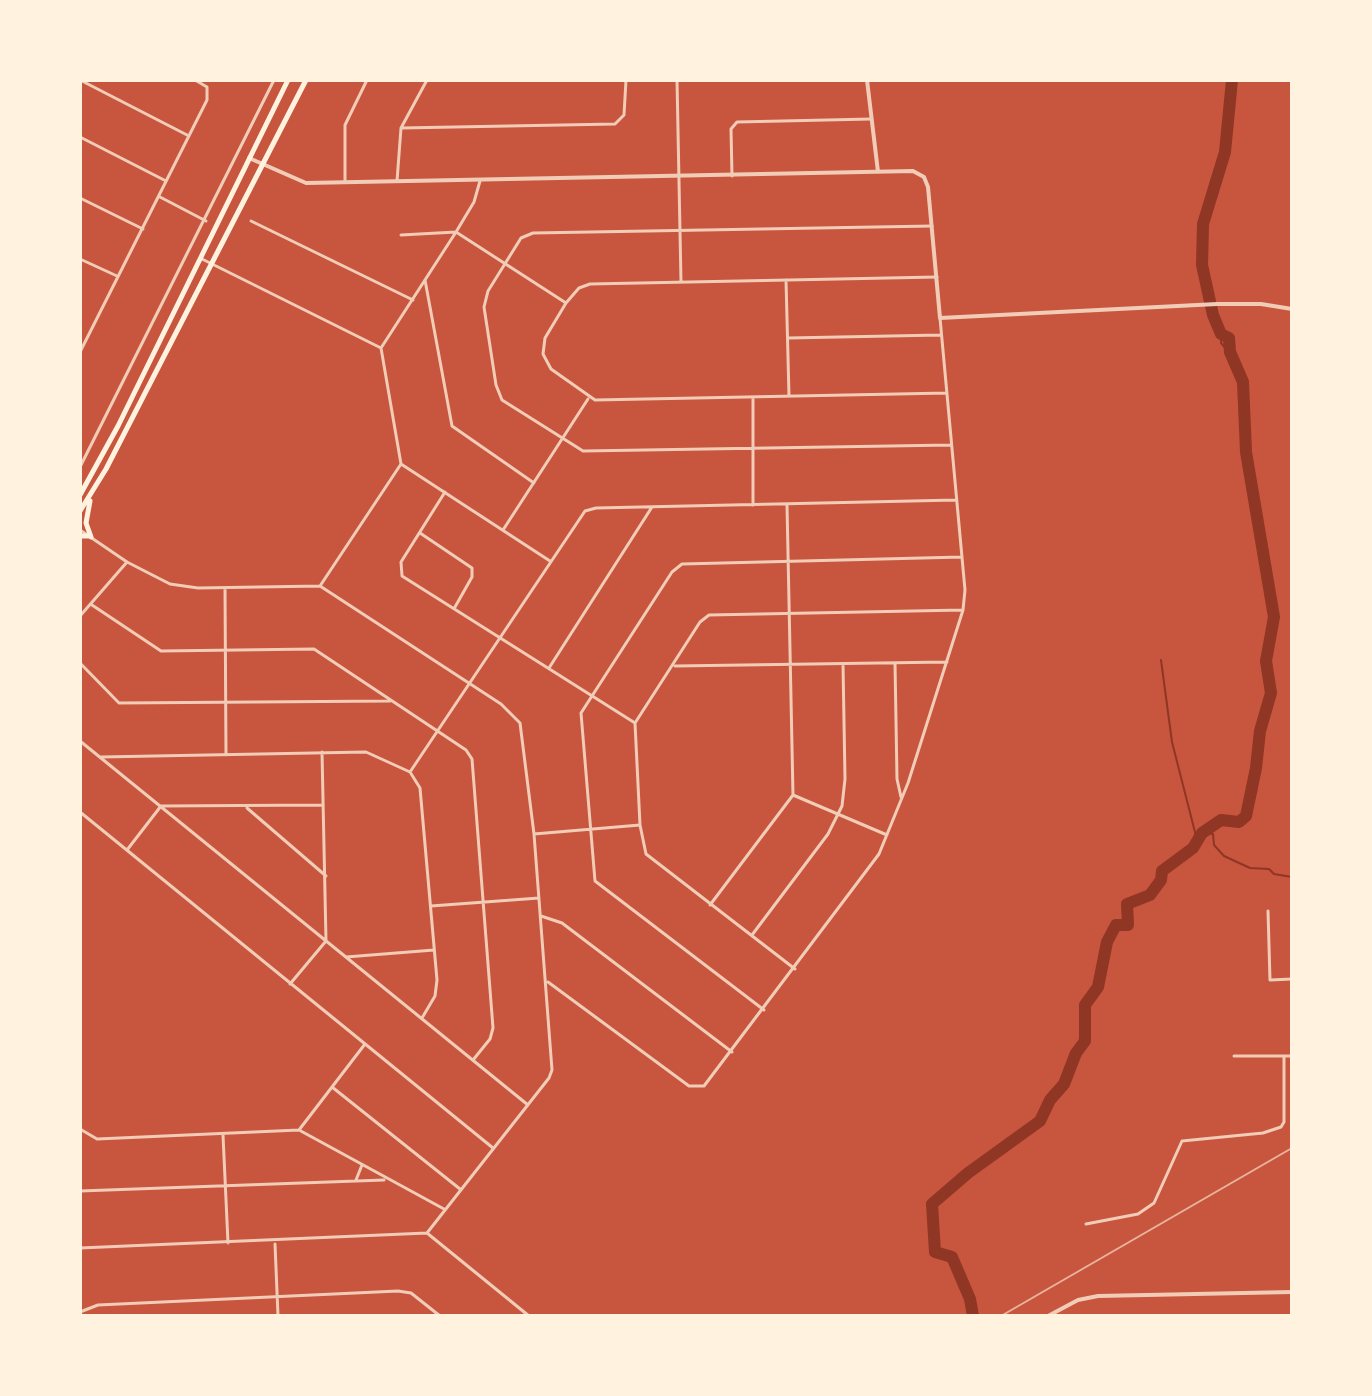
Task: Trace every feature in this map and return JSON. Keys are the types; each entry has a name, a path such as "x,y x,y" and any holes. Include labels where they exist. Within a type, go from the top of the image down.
{"main road":[{"path":"80,495 112,439 288,80"},
{"path":"80,511 91,497 306,80"},
{"path":"80,536 90,537 86,516 91,497"}],"street":[{"path":"80,80 189,136"},
{"path":"80,352 209,92 195,80"},
{"path":"80,467 274,80"},
{"path":"345,182 345,125 367,80"},
{"path":"397,181 401,128 427,80"},
{"path":"401,128 615,124 624,115 626,80"},
{"path":"677,80 681,282"},
{"path":"867,80 878,172"},
{"path":"732,176 731,129 737,122 871,119"},
{"path":"80,137 166,181"},
{"path":"248,158 306,183 913,171 922,175 928,187 962,557 963,610 887,835 866,872 709,1083 699,1087 689,1086 548,982"},
{"path":"320,586 401,464 381,348 474,202 480,181"},
{"path":"159,197 206,221"},
{"path":"80,198 143,229"},
{"path":"251,221 413,300"},
{"path":"932,226 533,233 521,238 484,303 497,392 502,400 561,440 588,452 951,445"},
{"path":"401,235 456,232 566,303"},
{"path":"200,258 381,348"},
{"path":"80,259 117,276"},
{"path":"937,277 590,284 579,288 566,303 545,338 543,354 551,369 589,397 947,393"},
{"path":"425,280 452,426 534,483"},
{"path":"786,280 789,396"},
{"path":"940,318 1217,304 1261,304 1292,309"},
{"path":"788,338 941,335"},
{"path":"503,530 589,397"},
{"path":"753,397 753,505"},
{"path":"401,464 550,561"},
{"path":"445,492 401,562 402,576 635,723"},
{"path":"410,772 585,511 956,500"},
{"path":"710,905 793,795 787,504"},
{"path":"549,668 652,507"},
{"path":"80,530 127,562 170,584 225,588 320,586 509,710 520,723 548,982 552,1070 427,1233"},
{"path":"420,533 472,568 472,577 455,607"},
{"path":"764,1010 598,885 593,874 580,720 592,695 676,567 693,563 962,557"},
{"path":"80,616 127,562"},
{"path":"225,588 226,755"},
{"path":"92,605 161,651 314,649 466,750 472,759 493,1028 490,1039 473,1060"},
{"path":"795,969 650,860 640,825 635,723 700,622 709,615 963,610"},
{"path":"673,666 947,662"},
{"path":"80,663 119,703 390,701"},
{"path":"895,663 897,779 901,797"},
{"path":"752,935 839,814 845,779 843,664"},
{"path":"80,741 528,1105"},
{"path":"290,984 326,941 322,752"},
{"path":"100,757 374,753 410,772 420,788 437,990 422,1018"},
{"path":"793,795 887,835"},
{"path":"161,806 323,805"},
{"path":"127,850 161,806"},
{"path":"244,806 326,876"},
{"path":"80,812 493,1148"},
{"path":"534,834 640,825"},
{"path":"431,906 539,898"},
{"path":"1268,911 1270,980 1292,979"},
{"path":"541,916 562,923 732,1052"},
{"path":"345,957 434,950"},
{"path":"299,1130 365,1043"},
{"path":"1234,1056 1292,1056"},
{"path":"1086,1224 1138,1214 1154,1203 1182,1141 1251,1134 1281,1127 1284,1122 1284,1057"},
{"path":"332,1087 460,1189"},
{"path":"80,1129 97,1139 299,1130 444,1209"},
{"path":"223,1135 228,1243"},
{"path":"356,1180 362,1165"},
{"path":"80,1191 388,1180"},
{"path":"80,1248 275,1243 427,1233 529,1316"},
{"path":"275,1243 278,1316"},
{"path":"80,1312 98,1305 406,1291 440,1316"},
{"path":"1048,1316 1078,1300 1098,1296 1292,1292"}],"waterway":[{"path":"973,1316 970,1299 952,1257 935,1252 932,1204 968,1173 1040,1121 1050,1100 1064,1084 1076,1053 1085,1041 1085,1005 1098,987 1107,942 1116,925 1128,925 1127,904 1150,895 1161,880 1162,871 1193,848 1202,833 1221,820 1239,822 1246,816 1260,731 1271,693 1266,661 1274,617 1246,452 1243,382 1230,352 1229,338 1221,334 1213,315 1202,265 1203,224 1225,152 1232,80"},
{"path":"1221,332 1221,343 1232,356"},
{"path":"1243,380 1239,398 1244,407"},
{"path":"1161,660 1172,742 1197,840"},
{"path":"1202,833 1213,834 1214,845 1224,856 1250,868 1269,869 1274,874 1292,877"}],"railway":[{"path":"1001,1316 1292,1148"}]}
